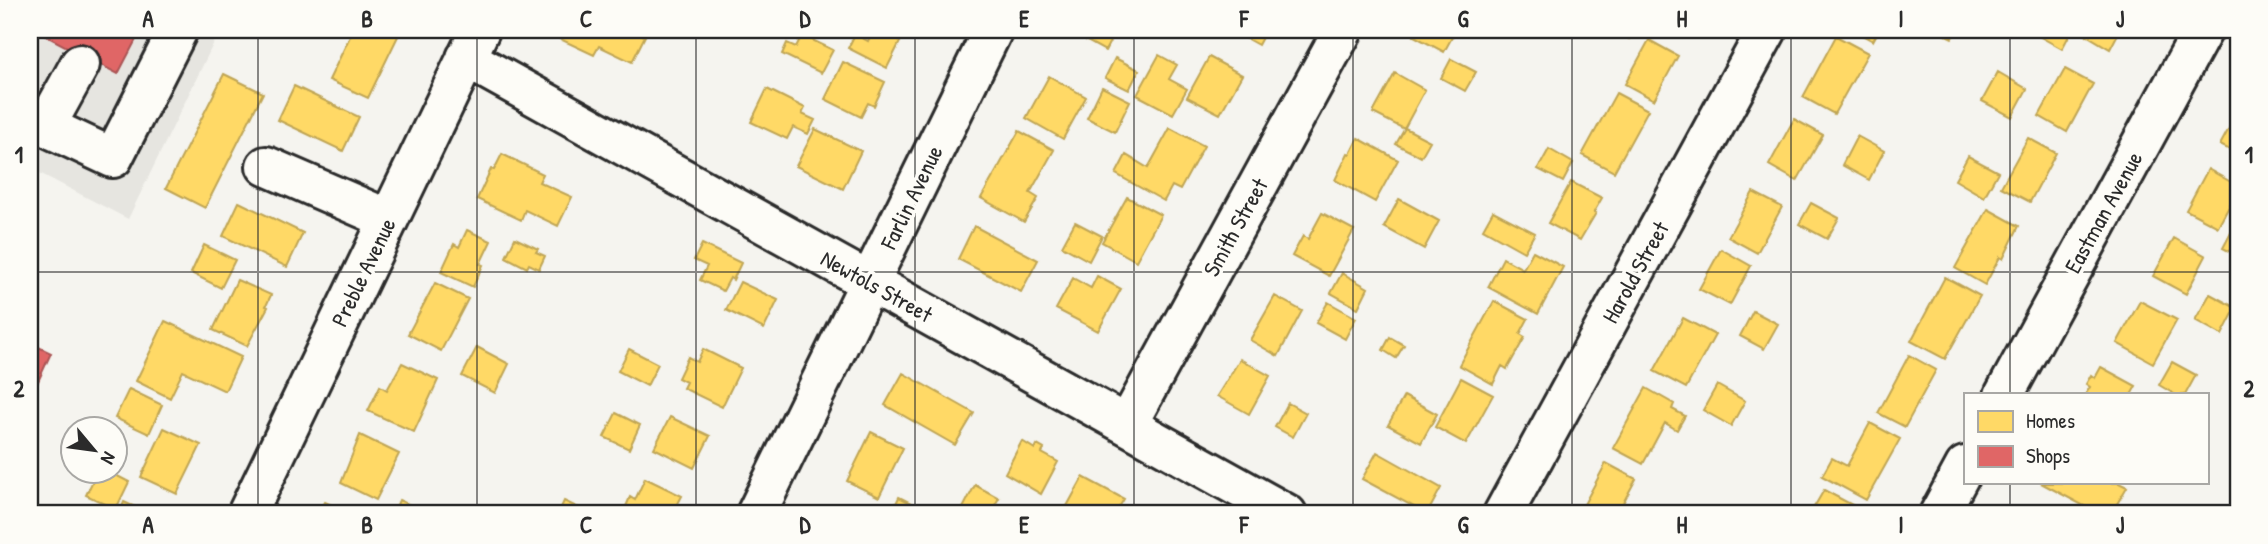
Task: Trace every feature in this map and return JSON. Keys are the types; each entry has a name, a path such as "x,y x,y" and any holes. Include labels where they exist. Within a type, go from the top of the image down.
{"street":[{"path":"80,64 38,122 113,158 178,30"},
{"name":"Farlin Avenue","path":"756,514 993,30"},
{"name":"Smith Street","path":"1127,425 1343,30"},
{"name":"Harold Street","path":"1503,514 1767,30"},
{"name":"Eastman Avenue","path":"2005,393 2203,30"},
{"name":"Newtols Street","path":"473,44 870,281 1287,514"},
{"name":"Preble Avenue","path":"247,514 473,44"},
{"path":"266,166 388,219"},
{"path":"1939,514 1964,468"}],"shaded area":[{"path":"30,30 220,30 128,219 30,168"}],"building: Homes":[{"path":"353,30 401,30 368,98 329,80"},
{"path":"564,30 633,30 645,36 632,62 599,46 594,55 560,39"},
{"path":"873,30 881,30 901,40 887,68 848,48 855,34 868,41"},
{"path":"1067,30 1116,30 1105,51"},
{"path":"1231,30 1266,30 1258,45"},
{"path":"1417,30 1456,30 1444,52 1414,36"},
{"path":"1613,30 1634,30 1629,39"},
{"path":"1853,30 1879,30 1873,41"},
{"path":"1936,30 1956,30 1952,38"},
{"path":"2038,30 2072,30 2062,49 2037,35"},
{"path":"2078,30 2120,30 2110,49"},
{"path":"802,35 833,50 821,73 782,54 787,43 796,47"},
{"path":"1836,36 1868,53 1834,114 1803,97"},
{"path":"1649,40 1678,56 1654,100 1625,84"},
{"path":"1159,55 1177,65 1169,79 1187,89 1173,114 1137,95"},
{"path":"1209,57 1242,75 1220,114 1187,97"},
{"path":"1115,58 1139,70 1129,90 1105,78"},
{"path":"1451,59 1476,72 1465,91 1441,78"},
{"path":"843,62 885,82 874,106 868,103 861,117 825,99"},
{"path":"2065,69 2093,84 2067,132 2039,116"},
{"path":"1998,72 2027,89 2012,117 1982,101"},
{"path":"1395,73 1425,90 1404,129 1373,113"},
{"path":"224,74 263,93 205,208 166,188"},
{"path":"1049,76 1086,97 1063,139 1026,118"},
{"path":"294,86 359,117 343,151 278,120"},
{"path":"1102,87 1130,101 1115,132 1087,118"},
{"path":"767,89 805,108 802,114 815,120 808,134 793,127 787,139 751,122"},
{"path":"1616,93 1648,110 1614,172 1582,155"},
{"path":"2238,112 2238,154 2220,145"},
{"path":"1794,119 1823,135 1797,181 1769,165"},
{"path":"1170,128 1204,146 1180,190 1172,186 1164,201 1116,174 1126,155 1148,168"},
{"path":"1405,128 1430,141 1421,157 1396,144"},
{"path":"815,129 861,151 843,189 796,166"},
{"path":"1019,131 1054,150 1030,193 1038,198 1024,222 981,198"},
{"path":"1857,136 1884,151 1869,180 1842,165"},
{"path":"1358,138 1398,160 1375,202 1335,180"},
{"path":"2028,138 2056,153 2030,202 2001,187"},
{"path":"1549,149 1573,163 1563,182 1538,169"},
{"path":"502,154 543,174 539,182 572,197 558,226 525,210 521,220 477,199 491,169 494,170"},
{"path":"1968,156 1998,172 1984,197 1955,180"},
{"path":"2208,169 2238,186 2218,227 2186,210"},
{"path":"1571,182 1602,198 1580,240 1548,223"},
{"path":"1753,192 1782,207 1757,253 1728,237"},
{"path":"1127,197 1161,215 1136,261 1102,242"},
{"path":"1399,199 1439,221 1424,249 1384,227"},
{"path":"239,202 303,233 287,267 223,236"},
{"path":"1811,203 1839,218 1827,239 1799,224"},
{"path":"1988,209 2019,226 2003,259 2000,257 1985,285 1955,268"},
{"path":"1493,211 1535,233 1524,252 1483,229"},
{"path":"1322,213 1354,230 1329,276 1292,256 1303,236 1308,239"},
{"path":"1075,222 1102,236 1089,261 1062,246"},
{"path":"974,226 1038,260 1021,292 958,259"},
{"path":"2233,229 2238,232 2238,256 2223,248"},
{"path":"467,230 491,241 473,287 441,272 454,244 459,247"},
{"path":"515,238 538,249 536,252 545,256 539,269 529,264 527,268 506,257"},
{"path":"2174,238 2206,256 2186,294 2153,276"},
{"path":"702,244 741,263 733,280 730,278 723,291 700,280 707,266 694,260"},
{"path":"204,245 235,260 221,288 191,273"},
{"path":"1721,249 1751,266 1730,305 1699,289"},
{"path":"1533,251 1563,267 1538,314 1488,287 1503,258 1523,269"},
{"path":"1342,273 1368,288 1358,308 1331,293"},
{"path":"1097,276 1121,289 1098,331 1056,309 1073,278 1091,288"},
{"path":"1945,277 1980,296 1945,359 1911,341"},
{"path":"237,280 271,295 266,306 268,307 247,346 213,330"},
{"path":"740,282 778,300 764,329 726,310"},
{"path":"435,283 468,299 441,351 408,334"},
{"path":"2210,294 2236,308 2222,335 2195,320"},
{"path":"1275,296 1302,311 1278,356 1250,340"},
{"path":"1494,301 1528,319 1520,334 1525,337 1507,369 1502,366 1493,384 1459,365"},
{"path":"2140,301 2177,320 2153,363 2117,343"},
{"path":"1328,302 1356,318 1345,339 1316,323"},
{"path":"1753,311 1778,324 1764,349 1740,336"},
{"path":"1683,318 1715,335 1686,388 1654,371"},
{"path":"165,321 241,357 225,391 183,371 170,398 136,381"},
{"path":"1390,337 1404,345 1396,358 1383,350"},
{"path":"477,347 509,364 495,393 462,376"},
{"path":"629,349 658,364 647,386 618,371"},
{"path":"703,349 741,368 722,407 683,388 686,382 678,378 688,357 697,362"},
{"path":"1909,355 1936,370 1905,427 1878,413"},
{"path":"1240,359 1270,376 1249,414 1217,396"},
{"path":"2172,362 2196,375 2186,393 2173,393 2159,385"},
{"path":"402,363 438,380 414,432 368,411 380,386 387,390"},
{"path":"2101,367 2136,386 2132,393 2086,393 2090,387 2086,384 2091,375 2095,378"},
{"path":"903,373 974,413 955,445 885,405"},
{"path":"1461,378 1493,395 1466,444 1435,427"},
{"path":"1717,385 1745,401 1731,426 1703,410"},
{"path":"1646,388 1674,404 1672,409 1685,416 1677,430 1665,423 1643,464 1613,448"},
{"path":"129,389 162,405 149,434 130,425 130,414 117,414"},
{"path":"1404,396 1437,414 1421,443 1388,425"},
{"path":"1288,403 1306,413 1293,437 1275,427"},
{"path":"616,413 640,425 629,449 604,437"},
{"path":"670,417 710,436 694,468 654,448"},
{"path":"1870,423 1900,439 1866,500 1822,476 1832,458 1847,466"},
{"path":"164,428 201,445 177,494 141,477"},
{"path":"871,432 903,448 879,497 847,481"},
{"path":"360,435 399,454 376,500 341,483"},
{"path":"1022,441 1035,449 1037,445 1044,449 1042,453 1058,462 1041,494 1005,473"},
{"path":"1377,452 1441,488 1427,514 1362,479"},
{"path":"1606,463 1636,479 1617,514 1593,514 1582,508"},
{"path":"1083,477 1124,499 1115,514 1076,514 1066,508"},
{"path":"645,478 682,496 673,513 675,514 628,514 630,511 625,509 630,497 635,500"},
{"path":"91,484 128,484 116,509 86,495"},
{"path":"2043,484 2121,484 2127,487 2111,514 2099,514"},
{"path":"975,485 999,498 990,514 960,514"},
{"path":"1824,490 1854,506 1849,514 1810,514"},
{"path":"899,497 925,510 924,514 891,514"},
{"path":"399,500 429,514 393,514"},
{"path":"564,501 591,514 558,514"},
{"path":"124,502 150,514 119,514"},
{"path":"325,502 351,514 319,514"}],"building: Shops":[{"path":"50,30 141,30 118,74 46,36"},
{"path":"30,343 51,353 35,388 30,386"}]}
